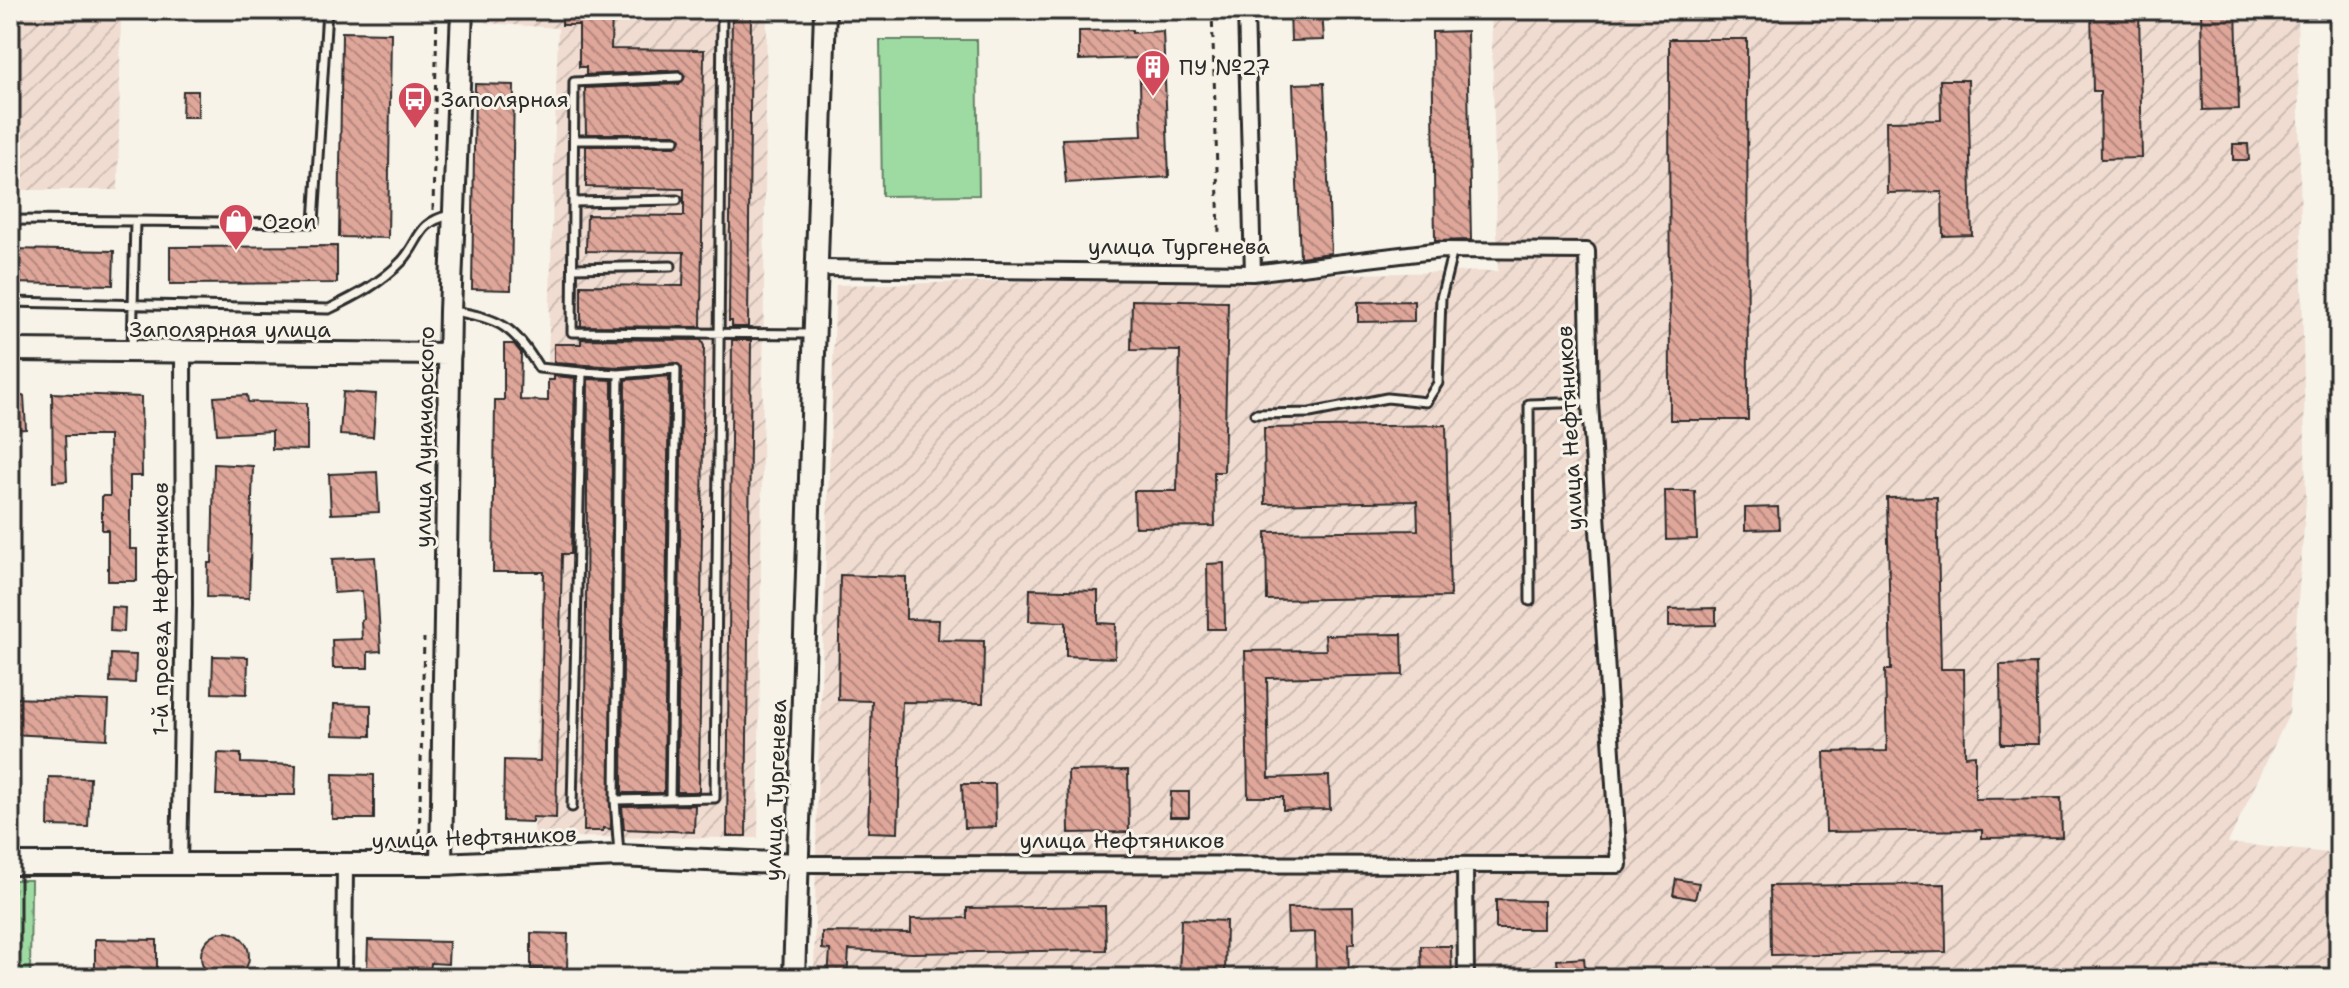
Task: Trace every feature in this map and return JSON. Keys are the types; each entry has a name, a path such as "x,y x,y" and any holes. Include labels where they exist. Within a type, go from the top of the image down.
{"street":[{"name":"улица Луначарского","path":"441,864 450,311 462,10"},
{"name":"улица Тургенева","path":"794,978 812,334 819,268 825,10"},
{"path":"1246,10 1253,273"},
{"name":"улица Тургенева","path":"819,268 1253,273 1453,250 1587,251"},
{"name":"улица Нефтяников","path":"10,864 441,864 619,856 797,864 1619,865 1590,402 1587,251"},
{"name":"Заполярная улица","path":"10,350 450,354"},
{"name":"1-й проезд Нефтяников","path":"179,866 184,604 183,352"},
{"path":"344,978 345,865"},
{"path":"1465,865 1466,978"}],"lane":[{"path":"10,220 314,223 327,10"},
{"path":"615,800 715,798 722,10"},
{"path":"679,77 574,82 576,140 572,332 812,334"},
{"path":"576,140 675,140"},
{"path":"574,202 677,200"},
{"path":"10,302 329,309 372,288 405,258 424,226 455,214"},
{"path":"132,353 135,221"},
{"path":"1255,414 1310,413 1387,398 1426,402 1438,383 1441,298 1453,250"},
{"path":"574,268 671,266"},
{"path":"450,311 494,318 521,338 539,368 619,374 676,369 670,799"},
{"path":"572,807 582,372"},
{"path":"619,374 615,800 619,856"},
{"path":"1530,601 1529,404 1590,402"}],"path":[{"path":"1212,10 1219,233"}],"shaded area":[{"path":"10,10 121,10 118,190 10,190"},
{"path":"485,10 767,10 758,838 534,837 558,28 485,23"},
{"path":"1491,10 2297,10 2306,501 2289,714 2228,843 2339,854 2339,978 814,978 817,795 836,285 1498,271"}],"green space":[{"path":"880,40 977,40 979,195 882,196"},
{"path":"10,880 31,880 30,978 10,978"}],"building":[{"path":"562,10 612,10 611,49 704,50 701,327 581,326 581,285 683,286 684,252 586,251 587,215 684,216 684,189 586,187 586,146 675,146 681,139 675,134 586,134 585,88 679,84 685,76 679,70 586,75 586,67 579,67 579,25 562,25"},
{"path":"732,10 751,10 748,327 732,327 732,321 729,321"},
{"path":"1290,10 1322,10 1324,40 1291,41"},
{"path":"2091,10 2139,10 2142,158 2101,159 2100,91 2093,91"},
{"path":"2201,10 2236,10 2239,109 2203,110"},
{"name":"ПУ №27","path":"1132,30 1132,33 1163,31 1169,177 1066,183 1062,139 1142,136 1139,58 1079,60 1079,31"},
{"path":"1467,31 1471,240 1435,241 1432,32"},
{"path":"342,32 391,33 388,238 339,237"},
{"path":"1669,39 1747,39 1748,420 1670,420"},
{"path":"1940,80 1968,80 1972,235 1943,236 1942,192 1887,193 1886,121 1941,120"},
{"path":"1324,83 1331,253 1300,257 1293,84"},
{"path":"475,84 514,85 511,290 472,289"},
{"path":"183,91 198,91 198,117 182,117"},
{"path":"2233,144 2248,144 2249,160 2233,160"},
{"path":"337,246 337,283 170,284 170,247"},
{"path":"10,249 114,251 113,285 10,283"},
{"path":"1132,300 1228,302 1224,472 1214,472 1215,526 1135,527 1134,491 1177,491 1180,351 1131,350"},
{"path":"1414,301 1414,321 1358,322 1358,302"},
{"path":"581,339 701,340 704,346 699,791 696,792 677,792 682,368 675,363 619,367 554,363 554,344 581,344"},
{"path":"732,340 751,340 746,836 727,836"},
{"path":"504,344 514,344 521,353 520,400 548,401 548,380 554,380 554,376 575,378 571,554 562,554 556,818 532,817 532,822 503,821 504,760 540,761 544,572 493,572 495,400 504,400"},
{"path":"669,376 664,793 622,793 625,380"},
{"path":"588,379 612,380 611,829 603,828 603,831 584,831"},
{"path":"343,392 376,394 373,437 340,435"},
{"path":"52,393 141,397 142,476 130,476 130,549 137,549 137,581 108,581 108,530 102,530 102,496 110,496 109,436 65,436 67,481 53,482"},
{"path":"247,395 248,402 307,403 307,450 272,449 272,431 217,434 214,397"},
{"path":"24,396 26,429 10,430 10,397"},
{"path":"1446,425 1450,597 1267,600 1266,532 1418,530 1417,501 1265,504 1264,428"},
{"path":"214,464 253,466 249,598 207,597 208,563 212,563"},
{"path":"377,472 379,512 331,514 329,474"},
{"path":"1665,491 1695,491 1697,539 1666,540"},
{"path":"1937,497 1941,669 1964,669 1965,756 1975,755 1975,799 2061,798 2062,837 1982,838 1982,830 1826,832 1824,752 1887,751 1885,670 1891,670 1887,498"},
{"path":"1778,507 1779,529 1745,530 1745,508"},
{"path":"375,557 381,651 368,652 368,668 333,668 332,640 362,639 361,620 364,619 362,591 334,593 332,559"},
{"path":"1224,563 1225,629 1208,629 1207,564"},
{"path":"840,575 906,577 906,619 939,620 938,640 984,641 983,703 902,702 898,833 868,832 872,701 838,700"},
{"path":"1030,589 1098,591 1098,623 1116,624 1115,658 1066,656 1066,622 1029,621"},
{"path":"111,607 125,608 124,632 110,631"},
{"path":"1716,608 1716,625 1669,626 1669,609"},
{"path":"1402,634 1403,675 1267,678 1269,778 1329,776 1330,809 1283,810 1283,797 1248,797 1245,651 1326,650 1325,635"},
{"path":"111,654 136,655 135,683 110,682"},
{"path":"213,656 248,657 247,694 212,693"},
{"path":"2036,664 2038,744 2001,744 2000,665"},
{"path":"10,698 109,701 107,739 10,734"},
{"path":"334,704 371,705 371,736 333,735"},
{"path":"218,753 241,754 241,763 296,765 295,795 216,795"},
{"path":"1128,770 1129,832 1069,833 1068,771"},
{"path":"333,774 374,775 374,819 332,819"},
{"path":"49,777 90,778 88,827 48,826"},
{"path":"962,784 995,784 996,827 964,828"},
{"path":"1171,792 1189,792 1189,817 1170,817"},
{"path":"695,805 694,832 624,829 622,806"},
{"path":"1676,879 1699,883 1695,899 1673,895"},
{"path":"1945,884 1946,952 1771,955 1770,886"},
{"path":"1496,900 1543,901 1543,929 1496,929"},
{"path":"1105,906 1106,950 912,953 849,950 847,978 828,978 830,950 822,949 822,932 911,933 911,919 967,918 967,908"},
{"path":"1353,907 1354,943 1348,944 1349,978 1316,978 1315,932 1288,933 1287,908"},
{"path":"1181,919 1226,921 1225,978 1179,978"},
{"path":"225,932 242,939 249,956 242,973 225,980 208,973 201,956 208,939"},
{"path":"531,933 568,934 567,970 531,969"},
{"path":"95,939 157,940 157,978 95,978"},
{"path":"368,940 449,942 448,964 431,963 430,972 367,970"},
{"path":"1421,946 1451,946 1452,978 1422,978"},
{"path":"1584,958 1586,978 1559,978 1557,960"}],"place":[{"name":"ПУ №27","path":"1153,98"},
{"name":"Заполярная","path":"415,130"},
{"name":"Ozon","path":"236,252"}]}
